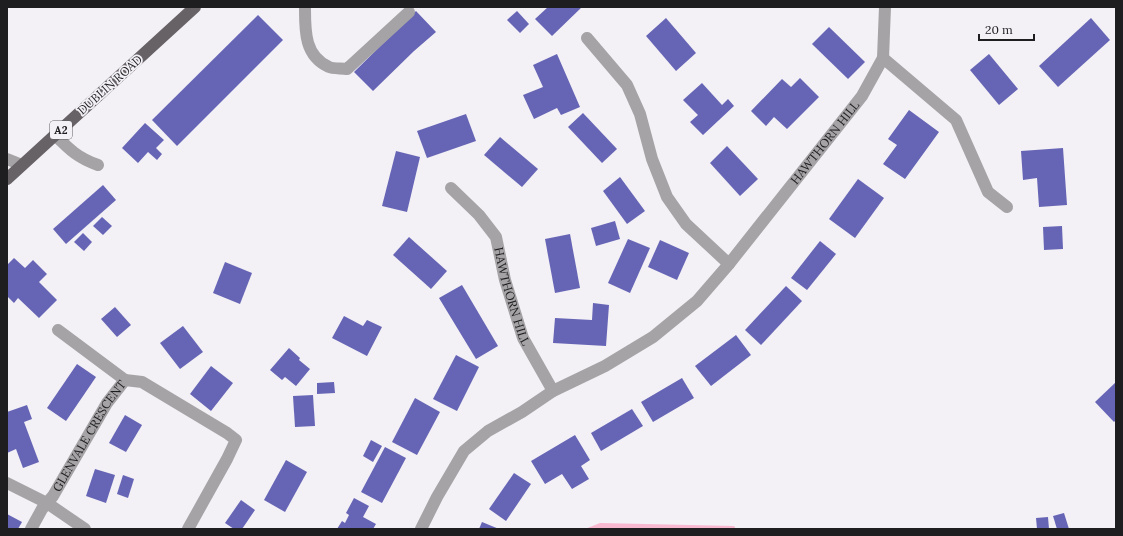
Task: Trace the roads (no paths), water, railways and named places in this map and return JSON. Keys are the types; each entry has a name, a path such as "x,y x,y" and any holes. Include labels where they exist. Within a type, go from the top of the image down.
{"main road":[{"name":"DUBLIN ROAD","path":"7,179 195,7"}],"street":[{"path":"305,7 304,31 309,48 316,57 329,67 347,69 409,12"},
{"name":"HAWTHORN HILL","path":"421,529 437,497 464,451 488,431 522,412 553,391 605,366 653,336 697,301 729,264 862,96 883,58 885,7"},
{"path":"587,38 628,85 640,114 652,159 667,197 686,224 729,264"},
{"path":"883,58 956,120 988,192 1007,207"},
{"path":"55,135 77,155 98,166"},
{"path":"7,159 22,165"},
{"name":"HAWTHORN HILL","path":"451,188 479,215 496,237 505,280 523,338 553,391"},
{"path":"58,330 124,380"},
{"name":"GLENVALE CRESCENT","path":"31,529 53,496 107,403 124,380 142,382 227,433 236,440 188,529"},
{"name":"GLENVALE CRESCENT","path":"7,483 47,504 85,529"}]}
